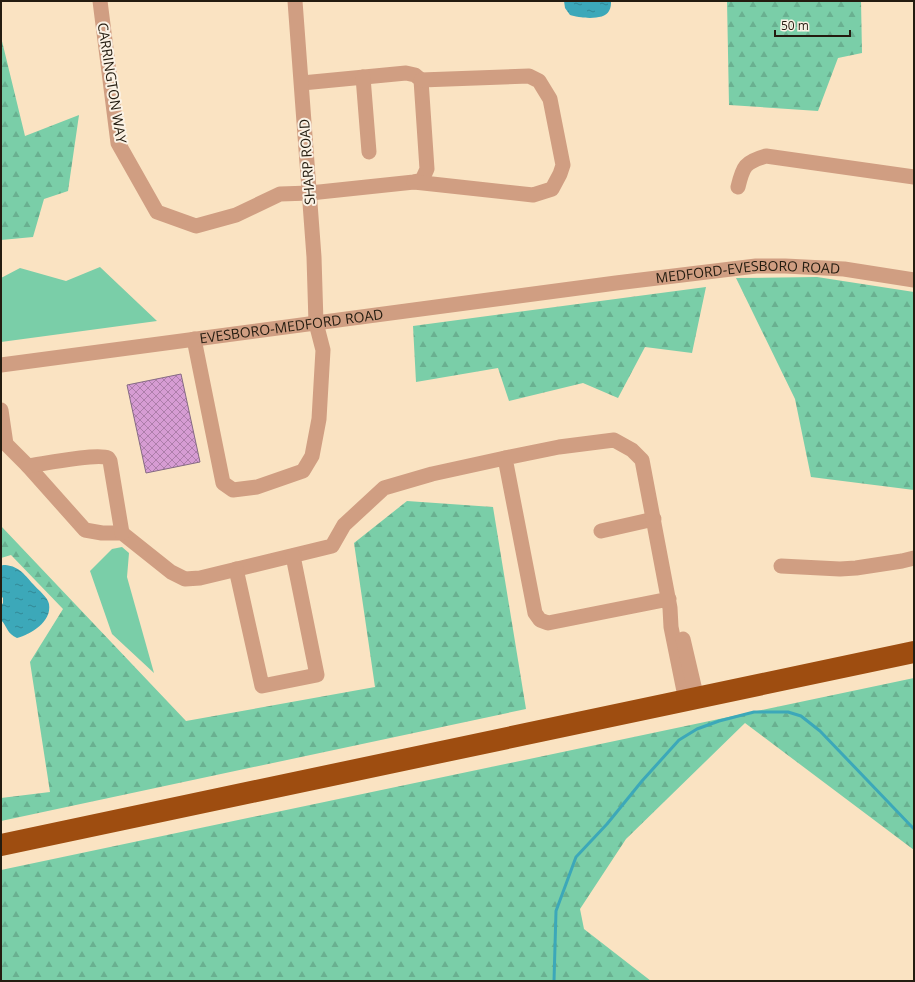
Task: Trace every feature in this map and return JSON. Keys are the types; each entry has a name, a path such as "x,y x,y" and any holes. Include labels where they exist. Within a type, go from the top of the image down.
{"highway":[{"path":"1,845 914,652"}],"street":[{"name":"CARRINGTON WAY","path":"100,1 118,143 158,212 196,226 236,215 280,194 310,193 414,182 533,195 552,189 560,174 562,165 550,99 539,81 529,76 421,80"},
{"name":"SHARP ROAD","path":"194,339 223,483 233,490 257,487 303,471 312,456 319,420 323,350 316,323 310,193 295,1"},
{"path":"302,83 406,73 415,75 421,80 427,169 422,180 414,182"},
{"path":"363,77 369,152"},
{"path":"738,187 742,171 751,160 766,156 914,178"},
{"name":"MEDFORD-EVESBORO ROAD","path":"581,288 700,272 763,266 807,266 844,269 914,280"},
{"name":"EVESBORO-MEDFORD ROAD","path":"1,365 581,288"},
{"path":"1,410 6,444 28,466 85,530 102,533 122,533 171,572 186,579 200,578 236,570 332,546 344,525 384,488 432,474 505,458 559,447 614,440 632,450 642,460 670,604 671,627 691,700"},
{"path":"28,466 104,456 108,458 110,461 122,533"},
{"path":"505,458 535,613 540,620 548,623 670,604"},
{"path":"601,531 654,519"},
{"path":"236,570 262,686 317,675 293,556"},
{"path":"781,566 840,569 856,568 914,558"}],"green space":[{"path":"727,1 861,1 862,53 838,58 818,111 729,105"},
{"path":"1,37 25,136 79,115 68,191 44,199 33,237 1,240"},
{"path":"100,267 157,321 1,342 1,278 20,268 66,281"},
{"path":"817,277 914,292 914,490 811,477 795,399 736,278"},
{"path":"706,287 692,353 645,347 618,398 583,383 509,401 498,368 416,382 413,326"},
{"path":"407,501 493,507 526,709 1,821 1,798 50,792 30,662 63,609 11,555 1,558 1,526 186,721 375,687 354,543"},
{"path":"122,547 129,553 127,577 154,673 112,634 90,571 112,549"},
{"path":"914,678 914,850 745,723 626,839 580,909 584,929 651,981 1,981 1,870"}],"water":[{"path":"564,1 611,1 611,5 610,10 602,16 585,18 570,15 565,8"},
{"path":"3,565 17,568 45,596 49,604 49,610 44,622 28,634 17,638 9,632 1,620 1,606 3,603 3,598 1,596 1,566"}],"building":[{"path":"181,374 200,462 146,473 127,385"}],"waterway":[{"path":"554,981 556,911 576,857 607,824 642,781 679,740 697,729 719,721 754,712 788,712 801,716 820,731 914,829"}]}
